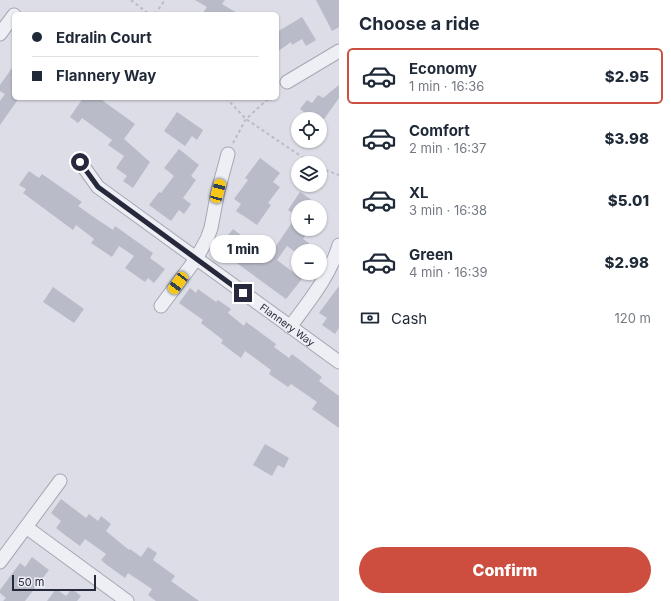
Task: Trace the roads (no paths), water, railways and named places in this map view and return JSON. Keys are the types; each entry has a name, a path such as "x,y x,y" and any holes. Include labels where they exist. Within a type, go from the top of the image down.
{"street":[{"path":"0,34 12,18"},
{"path":"287,82 339,52"},
{"path":"161,306 196,260 207,239 211,228 218,191 228,154"},
{"name":"Flannery Way","path":"80,162 98,187 196,260 339,362"},
{"path":"290,327 324,280 339,245"},
{"path":"0,562 60,480"},
{"path":"26,527 127,601"}]}
